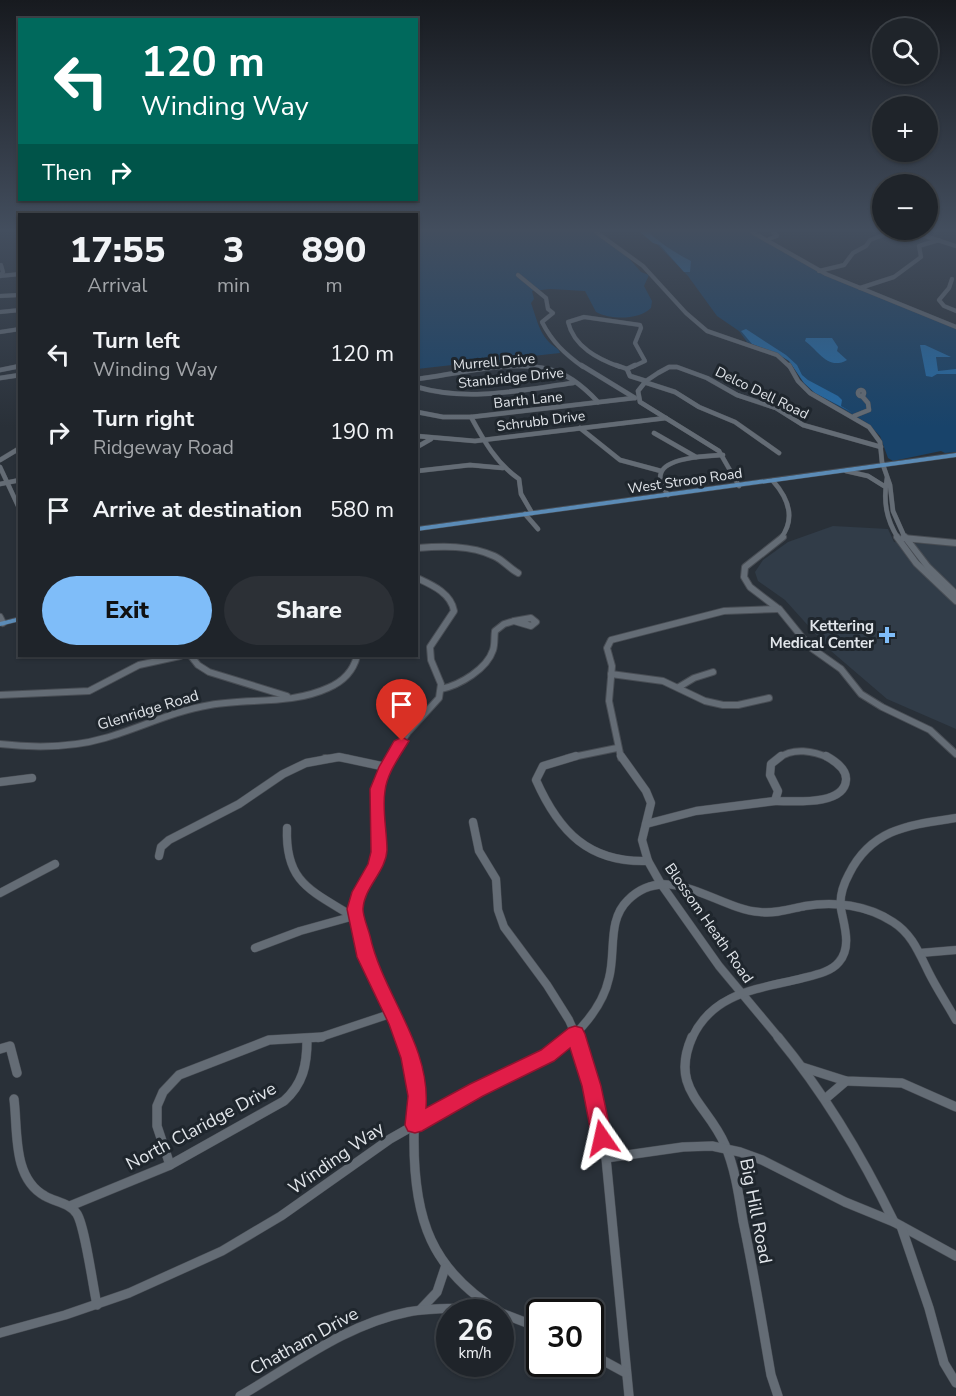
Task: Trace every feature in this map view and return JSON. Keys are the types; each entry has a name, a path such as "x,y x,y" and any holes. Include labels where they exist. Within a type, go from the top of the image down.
{"main road":[{"name":"West Stroop Road","path":"418,529 956,455"},
{"path":"1,621 18,619"}],"street":[{"path":"545,297 548,309 553,313 542,322 555,345 570,357 723,455 739,486"},
{"path":"672,297 707,331 777,355 788,364 798,381 810,393 854,416 873,431 881,447 890,485 893,511 901,538 956,594"},
{"path":"882,297 956,327"},
{"path":"941,297 939,300 944,306 956,310"},
{"path":"0,312 18,310"},
{"path":"628,374 645,361 634,346 634,339 642,328 640,325 584,317 568,322 574,338 581,346 610,364 628,374 643,382 675,392 699,407 736,423 778,453"},
{"path":"0,332 18,329"},
{"path":"18,366 0,370 1,377 18,375"},
{"name":"Murrell Drive","path":"418,379 535,367 553,371 598,402"},
{"name":"Delco Dell Road","path":"643,382 669,367 695,373 733,393 772,406 802,425 881,447"},
{"path":"640,402 638,393 643,382"},
{"name":"Stanbridge Drive","path":"418,387 436,393 464,395 573,383"},
{"path":"854,416 868,410 868,403 862,396"},
{"name":"Barth Lane","path":"418,412 443,417 471,417 634,398"},
{"path":"471,417 483,440 503,468 519,479 521,494 532,513"},
{"name":"Schrubb Drive","path":"418,436 431,439 483,440 667,418"},
{"path":"580,428 620,460 662,471"},
{"path":"654,433 697,457"},
{"path":"418,446 431,439"},
{"path":"1,456 18,449"},
{"path":"668,495 659,481 662,471 670,463 697,457 723,455"},
{"path":"418,471 470,465 503,468"},
{"path":"0,467 18,506"},
{"path":"846,471 868,476 884,486"},
{"path":"887,478 884,486 886,511 901,538 921,568 956,601"},
{"path":"0,484 18,480"},
{"path":"773,481 788,500 790,521 780,542 745,567 744,577 750,587 779,609 810,647 841,669 865,697 930,730 956,754"},
{"path":"525,514 538,529"},
{"path":"901,538 956,543"},
{"path":"418,548 469,548 493,555 518,573"},
{"path":"418,579 446,595 454,609 451,619 433,640 429,651 431,662 440,678 441,689 436,702 408,732 386,767 376,794 377,859 356,901 354,916 370,968 403,1035 416,1078 416,1176 421,1214 429,1240 445,1268 483,1299"},
{"name":"Blossom Heath Road","path":"779,609 724,611 614,638 609,642 607,648 611,661 609,701 618,735 617,748 622,762 649,796 651,809 642,840 648,861 661,885 740,993 802,1066 869,1171 897,1223 929,1308 944,1363 956,1383"},
{"path":"441,689 458,684 489,659 493,652 494,632 504,624 514,621"},
{"path":"0,694 39,691 83,692 96,689 140,665 176,657"},
{"path":"192,657 198,665 209,672 290,697"},
{"name":"Glenridge Road","path":"0,744 43,747 78,744 204,706 316,693 338,683 353,669 357,657"},
{"path":"680,687 688,681 713,672"},
{"path":"611,674 654,679 680,687 705,701 723,705 743,704 769,698"},
{"path":"617,748 558,760 543,766 536,780 542,796 574,836 589,850 616,859 648,861"},
{"path":"646,824 696,811 776,801 832,798 845,788 847,776 841,767 826,756 805,751 787,753 774,760 770,768 770,775 778,791 776,801"},
{"path":"159,856 161,847 169,840 239,804 287,771 304,763 323,758 341,757 386,767"},
{"path":"0,782 32,778"},
{"name":"Big Hill Road","path":"778,1396 771,1375 742,1211 727,1149 691,1094 686,1065 690,1043 701,1022 717,1006 740,993 807,977 837,965 846,946 840,904 851,867 874,841 901,827 956,818"},
{"path":"473,822 479,852 496,879 498,910 504,927 555,996 575,1034 591,1086 606,1158 629,1396"},
{"path":"287,828 287,855 296,878 354,916"},
{"path":"0,893 55,864"},
{"name":"Winding Way","path":"0,1333 97,1305 182,1271 252,1234 320,1190 368,1153 415,1125 477,1090 547,1056 575,1034 598,1007 609,980 612,931 617,914 633,895 661,885 693,888 739,908 757,912 773,912 817,904 840,904 871,910 890,920 907,934 920,953 956,1020"},
{"path":"255,948 300,930 354,916"},
{"path":"920,953 956,950"},
{"path":"170,1164 156,1115 159,1100 176,1078 197,1067 269,1040 307,1040 328,1036 393,1012"},
{"name":"North Claridge Drive","path":"70,1206 170,1164 292,1095 307,1068 307,1040"},
{"path":"0,1049 10,1046 17,1073"},
{"path":"802,1066 846,1080 902,1083 956,1107"},
{"path":"825,1099 846,1080"},
{"path":"14,1099 23,1175 31,1188 41,1195 70,1206 78,1216 97,1305"},
{"path":"606,1158 683,1147 727,1149 762,1161 845,1202 897,1223 956,1256"},
{"path":"420,1310 435,1297 443,1280 445,1268"},
{"name":"Chatham Drive","path":"240,1396 359,1328 400,1314 420,1310 436,1310"},
{"path":"604,1361 626,1373"}],"shaded area":[{"path":"418,297 534,297 531,303 540,328 548,341 560,353 418,369"},
{"path":"588,297 650,297 652,301 651,308 646,312 632,317 609,316 596,312"},
{"path":"703,297 879,297 956,328 956,452 941,451 893,461 888,458 880,436 867,423 813,392 785,358 747,342 739,331 717,316"},
{"path":"746,329 786,355 797,365 802,375 838,396 842,400 841,406 853,413 815,393 804,383 789,361 776,353 752,344 741,331"},
{"path":"806,338 832,338 838,347 837,351 847,360 840,363 829,361 805,341"},
{"path":"920,345 925,345 951,357 936,357 938,371 956,369 956,374 926,376"},
{"name":"Kettering Medical Center","path":"833,526 888,529 894,542 956,546 956,729 887,699 831,651 785,600 758,581 755,572 763,560 788,542"}],"place":[{"name":"Kettering Medical Center","path":"887,635"}],"route":[{"path":"402,741 386,767 377,789 379,852 376,864 356,901 355,909 370,968 386,997 411,1058 416,1078 415,1125 448,1105 547,1056 575,1034 591,1086 602,1138"}]}
